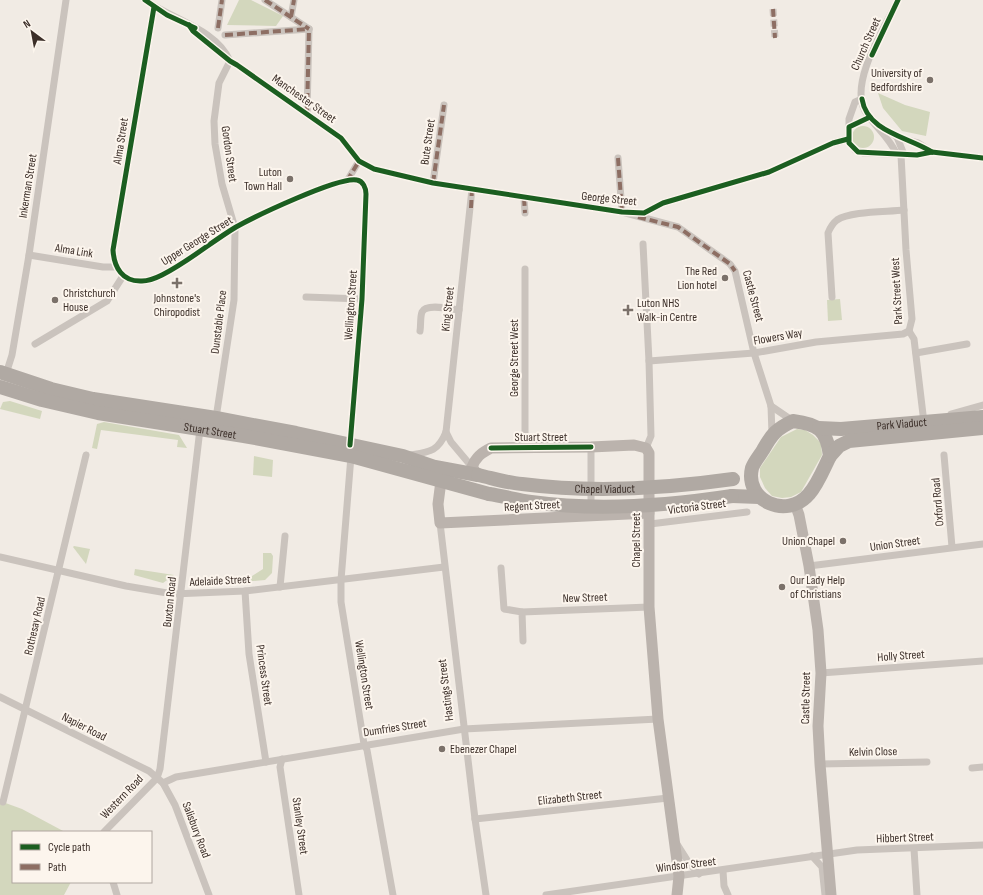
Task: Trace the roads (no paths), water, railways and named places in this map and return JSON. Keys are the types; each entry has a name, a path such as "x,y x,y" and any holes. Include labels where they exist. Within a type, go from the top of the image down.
{"highway":[{"name":"Stuart Street","path":"2,380 51,389 93,400 216,418 351,450 441,481 489,494"},
{"name":"Stuart Street","path":"2,380 42,400 98,413 200,429 403,456 435,467 475,471"},
{"name":"Park Viaduct","path":"820,428 841,429 983,417"},
{"path":"793,421 808,423 820,428 826,437 830,456 810,493 795,504 775,506 759,497 752,480 752,468 772,434 781,426 793,421"},
{"name":"Park Viaduct","path":"830,456 839,446 848,441 983,428"},
{"name":"Chapel Viaduct","path":"475,471 521,484 574,489 628,489 680,486 733,479 752,468"},
{"name":"Chapel Viaduct","path":"489,494 531,502 596,506 694,502 732,496 759,497"}],"main road":[{"name":"Stuart Street","path":"475,471 479,455 491,448 634,445 646,448"},
{"name":"Chapel Street","path":"646,448 650,458 649,607 658,719 679,876 677,895"},
{"name":"Hastings Street","path":"440,523 438,504 441,481"},
{"name":"Castle Street","path":"795,504 799,515 809,566 818,630 821,673 818,726 831,895"},
{"name":"Regent Street","path":"440,523 649,513"}],"street":[{"name":"Inkerman Street","path":"2,380 12,355 29,255 66,0"},
{"path":"145,0 154,7 189,25 203,30 226,52 230,61"},
{"path":"218,28 222,0"},
{"path":"265,0 309,29"},
{"path":"291,17 294,0"},
{"name":"Church Street","path":"862,99 862,85 866,70 898,0"},
{"name":"Alma Street","path":"115,267 113,250 154,7"},
{"path":"225,35 309,29"},
{"path":"307,113 309,29"},
{"name":"Manchester Street","path":"230,61 238,65 341,138 359,161"},
{"name":"Gordon Street","path":"230,61 219,83 214,121 215,144 222,184 235,228"},
{"path":"901,155 896,153 866,112 862,99 856,101 853,105 850,119 848,139 852,147 860,152 901,155 917,155 932,152 983,158"},
{"name":"Bute Street","path":"433,183 444,105"},
{"path":"876,124 897,137 918,143 932,152"},
{"name":"Park Street West","path":"897,137 903,151 901,155 912,319 909,331 914,339 924,423"},
{"name":"George Street","path":"359,161 374,169 433,183 622,212 644,213 663,203 769,172 833,143 848,139"},
{"path":"618,158 622,212"},
{"path":"347,181 359,161"},
{"name":"Wellington Street","path":"347,181 356,180 366,189 362,299 341,580 341,602 364,744 367,750 393,895"},
{"name":"Upper George Street","path":"123,276 130,280 141,281 156,277 235,228 310,192 347,181"},
{"name":"King Street","path":"446,432 472,189"},
{"path":"524,198 525,213"},
{"path":"832,297 828,233 832,226 838,220 849,216 904,210"},
{"name":"Castle Street","path":"622,212 678,227 730,264 735,271 754,353 771,406 772,434"},
{"name":"Dunstable Place","path":"216,418 234,300 235,228"},
{"name":"Chapel Street","path":"643,244 651,436 646,448"},
{"name":"Alma Link","path":"29,255 103,267 115,267"},
{"path":"35,344 107,302 123,276 115,267"},
{"name":"George Street West","path":"525,448 526,269"},
{"path":"306,297 362,299"},
{"path":"420,331 422,312 425,308 430,307 459,310"},
{"name":"Flowers Way","path":"649,361 754,353 816,342 903,334 909,331"},
{"path":"916,353 967,344"},
{"path":"924,423 983,405"},
{"path":"771,406 793,421"},
{"name":"Buxton Road","path":"157,778 163,756 200,429"},
{"path":"403,456 426,453 438,447 446,432"},
{"path":"446,432 475,471"},
{"path":"591,447 591,516"},
{"name":"Rothesay Road","path":"3,802 86,455"},
{"name":"Oxford Road","path":"944,455 952,547"},
{"name":"Victoria Street","path":"650,524 747,512"},
{"name":"Hastings Street","path":"440,523 475,819 486,895"},
{"path":"280,587 285,536"},
{"name":"Union Street","path":"809,566 983,544"},
{"name":"Adelaide Street","path":"0,557 148,590 182,594 245,591 444,567"},
{"name":"New Street","path":"501,568 504,609 522,612 649,607"},
{"name":"Princess Street","path":"245,591 249,654 266,762"},
{"path":"522,612 523,641"},
{"name":"Holly Street","path":"821,673 983,661"},
{"name":"Napier Road","path":"0,697 148,771 157,778"},
{"name":"Dumfries Street","path":"163,783 176,777 364,744 464,729 658,719"},
{"name":"Stanley Street","path":"282,759 280,767 299,895"},
{"name":"Kelvin Close","path":"820,764 927,762"},
{"path":"972,768 983,767"},
{"name":"Salisbury Road","path":"157,778 163,783 175,805 209,895"},
{"name":"Western Road","path":"105,831 157,778"},
{"name":"Elizabeth Street","path":"475,819 668,798"},
{"name":"Chapel Street","path":"673,837 683,856 699,874"},
{"name":"Hibbert Street","path":"827,854 857,850 914,849 983,845"},
{"path":"914,849 917,895"},
{"name":"Windsor Street","path":"546,895 723,871 827,854"},
{"path":"812,856 822,867 825,895"},
{"path":"723,871 724,886 728,895"},
{"path":"112,883 115,894"}],"tunnel":[{"path":"773,9 775,38"}],"place":[{"name":"University of Bedfordshire","path":"930,80"},
{"name":"Luton Town Hall","path":"290,179"},
{"name":"The Red Lion hotel","path":"725,278"},
{"name":"Johnstone's Chiropodist","path":"177,283"},
{"name":"Christchurch House","path":"55,300"},
{"name":"Luton NHS Walk-in Centre","path":"628,310"},
{"name":"Union Chapel","path":"843,541"},
{"name":"Our Lady Help of Christians","path":"782,587"},
{"name":"Ebenezer Chapel","path":"442,749"}]}
